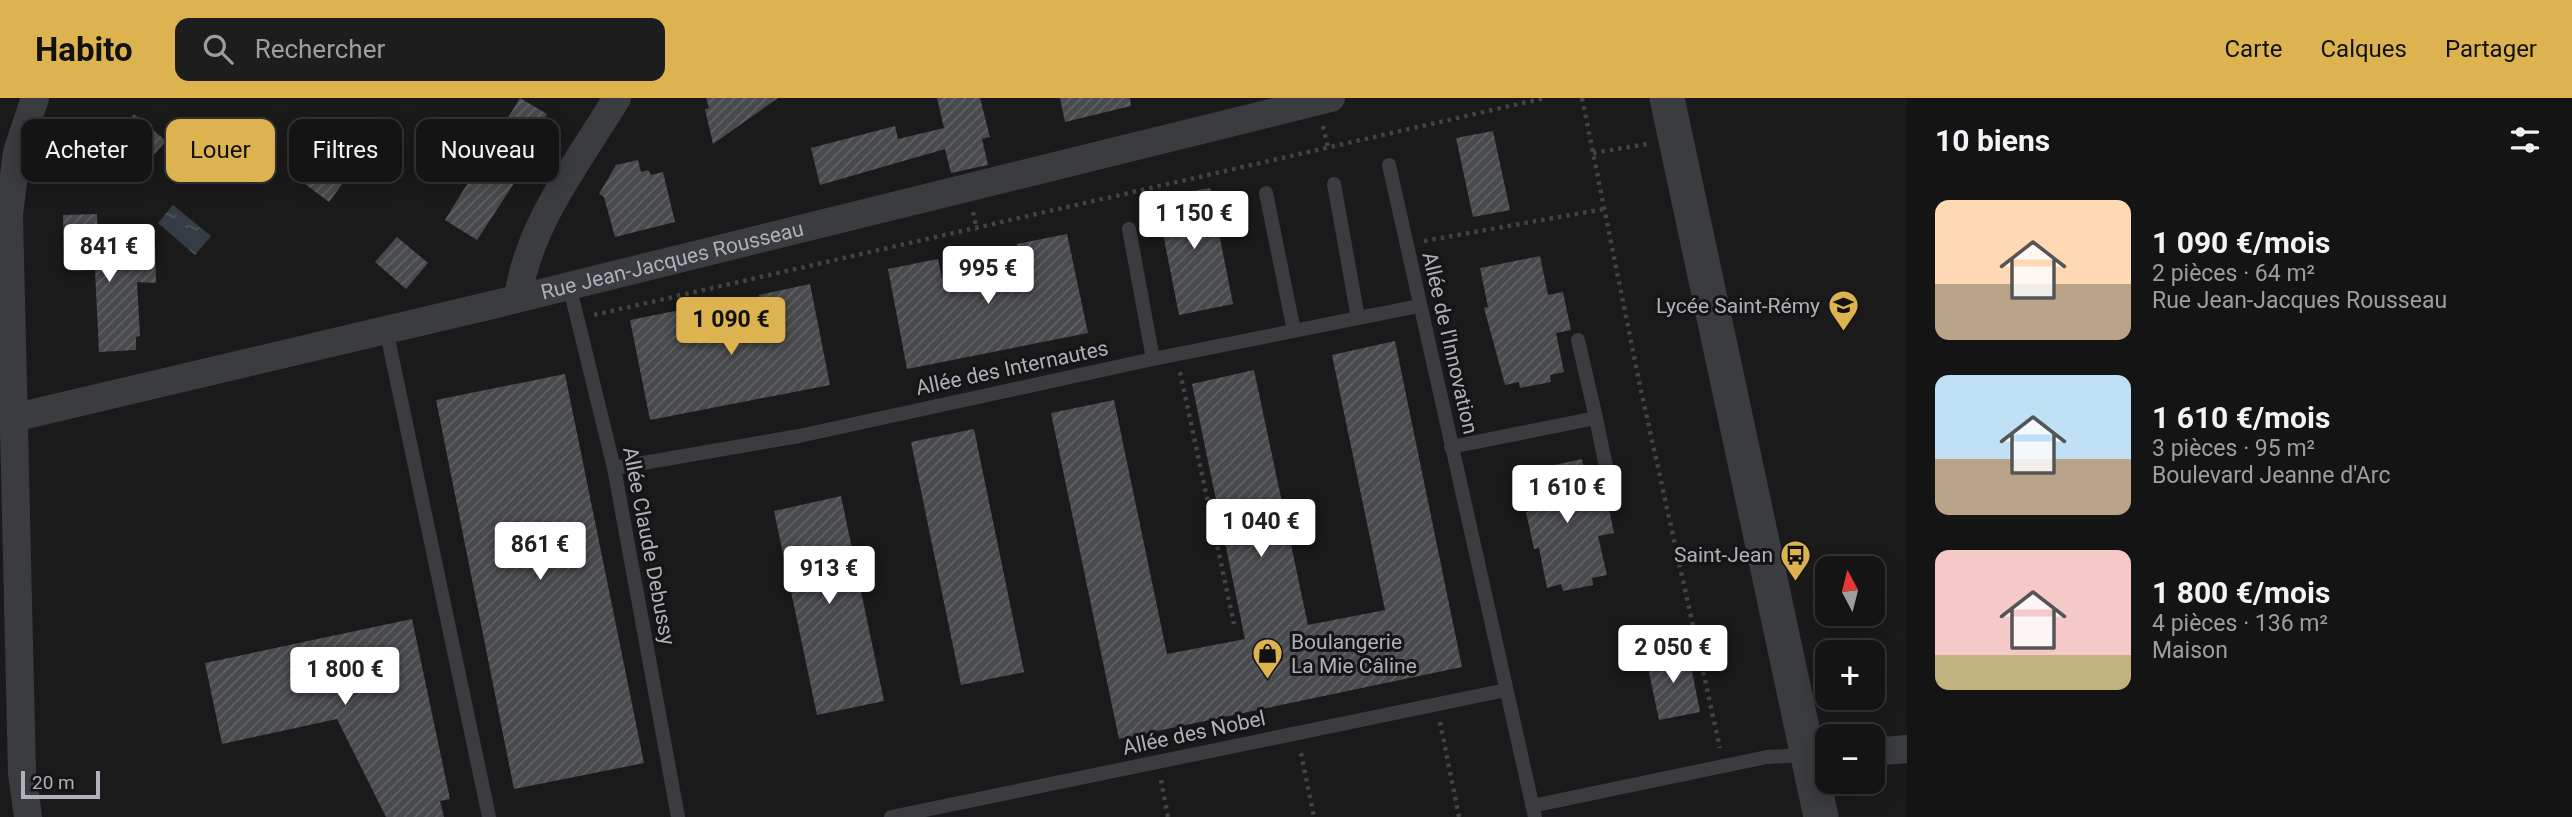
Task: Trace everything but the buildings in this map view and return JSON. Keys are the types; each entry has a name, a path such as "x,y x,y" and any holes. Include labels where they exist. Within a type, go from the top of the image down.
{"street":[{"path":"28,817 22,773 7,421 9,214 17,152 35,98"},
{"path":"518,298 522,267 533,238 617,98"},
{"name":"Rue Jean-Jacques Rousseau","path":"7,421 1331,98"},
{"path":"1667,98 1815,746"},
{"path":"1885,751 1907,749"},
{"path":"1820,794 1821,817"}],"lane":[{"name":"Allée de l'Innovation","path":"1389,165 1533,811"},
{"path":"1334,184 1358,318"},
{"path":"1266,193 1294,331"},
{"path":"1129,229 1153,359"},
{"name":"Allée Claude Debussy","path":"566,286 577,319 614,468 678,817"},
{"name":"Allée des Internautes","path":"614,468 799,436 1176,354 1419,306"},
{"path":"386,329 489,817"},
{"path":"1578,340 1612,496"},
{"path":"1451,447 1596,418"},
{"name":"Allée des Nobel","path":"891,817 1506,690"},
{"path":"1533,811 1768,757 1815,755"}],"path":[{"path":"577,319 1545,98"},
{"path":"1582,98 1724,766"},
{"path":"1593,153 1676,139"},
{"path":"1406,244 1604,209"},
{"path":"1176,354 1234,624"},
{"path":"1437,705 1459,817"},
{"path":"1297,733 1314,817"},
{"path":"1158,762 1168,817"}],"water":[{"path":"173,205 211,236 195,255 158,223"}],"place":[{"name":"Lycée Saint-Rémy","path":"1843,333"},
{"name":"Saint-Jean","path":"1796,582"},
{"name":"Boulangerie La Mie Câline","path":"1268,681"}]}
